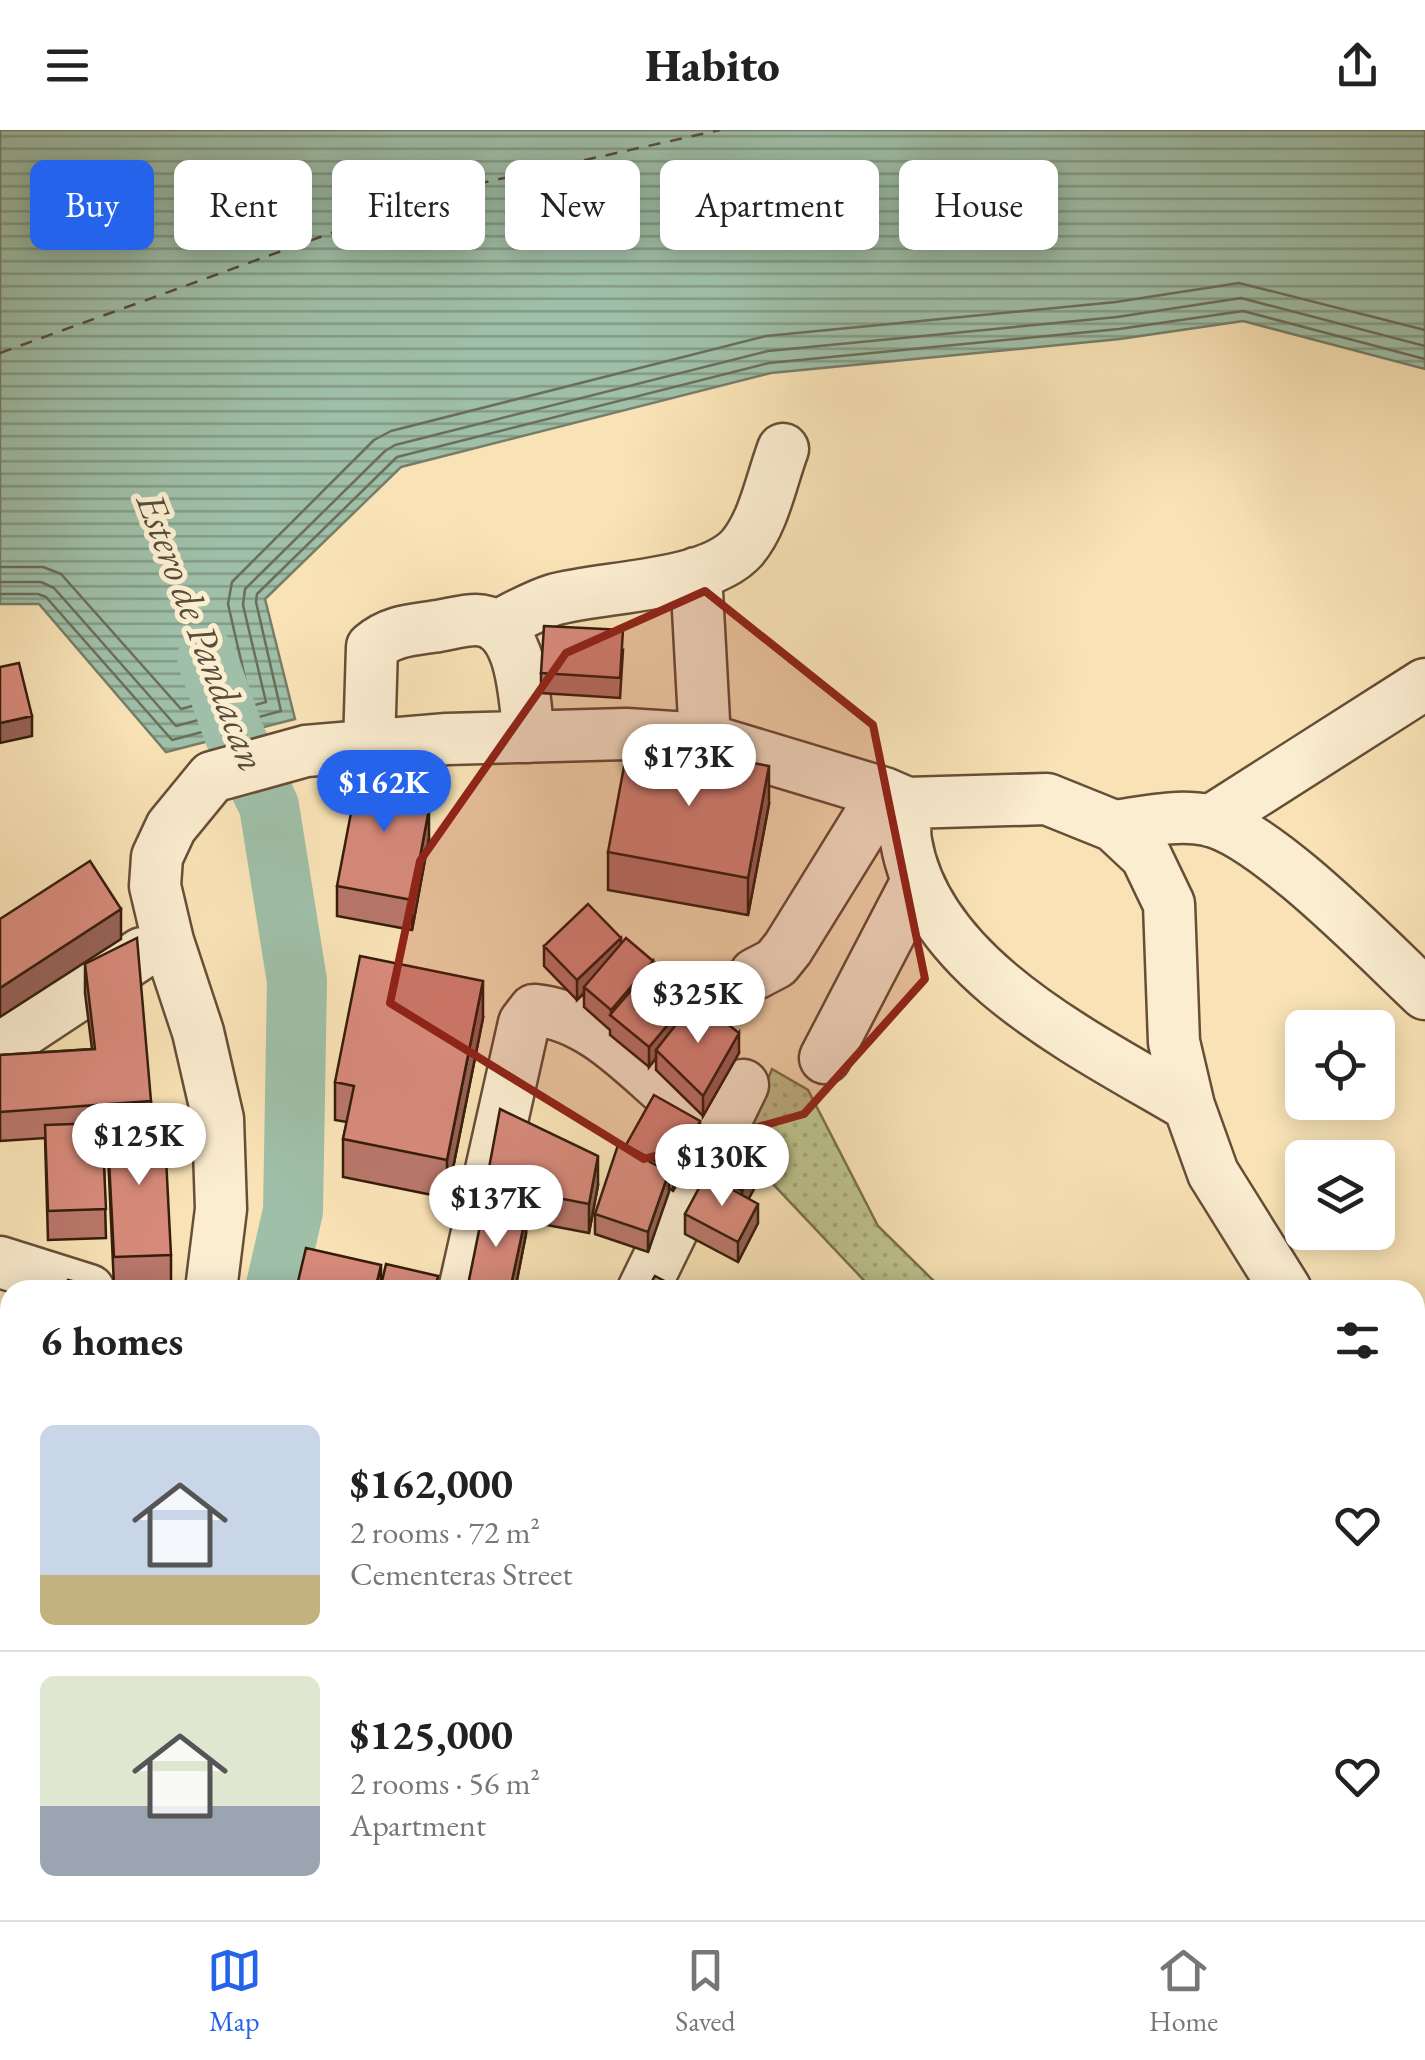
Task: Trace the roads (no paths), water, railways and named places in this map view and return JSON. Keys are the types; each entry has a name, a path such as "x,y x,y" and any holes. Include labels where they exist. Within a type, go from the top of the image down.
{"street":[{"path":"497,626 551,600 721,565 754,530 783,449"},
{"path":"696,573 705,739"},
{"path":"369,746 372,647 394,632 479,620 497,626 512,641 529,737"},
{"path":"1210,821 1425,684"},
{"path":"212,1280 221,1210 218,1119 198,1032 168,940 156,886 156,857 171,827 212,777 290,756 447,739 626,734 705,739 895,798 1047,799 1114,826 1146,856 1169,904 1174,1042 1189,1106 1213,1173 1280,1280"},
{"path":"895,798 917,881 958,946 1028,1009 1189,1106"},
{"path":"755,974 776,963 788,948 895,798"},
{"path":"1114,826 1186,818 1210,821 1233,830 1300,878 1425,994"},
{"path":"825,1058 917,881"},
{"path":"0,1046 168,940"},
{"path":"466,1280 524,1023 534,1010 551,1012 580,1024 720,1132"},
{"path":"648,1280 743,1086"}],"water":[{"path":"0,130 1425,130 1425,369 1243,321 1120,339 771,373 401,467 265,599 295,719 166,752 39,604 0,604"}],"waterway":[{"name":"Estero de Pandacan","path":"207,658 234,734 269,806 297,981 293,1211 277,1280"}]}
